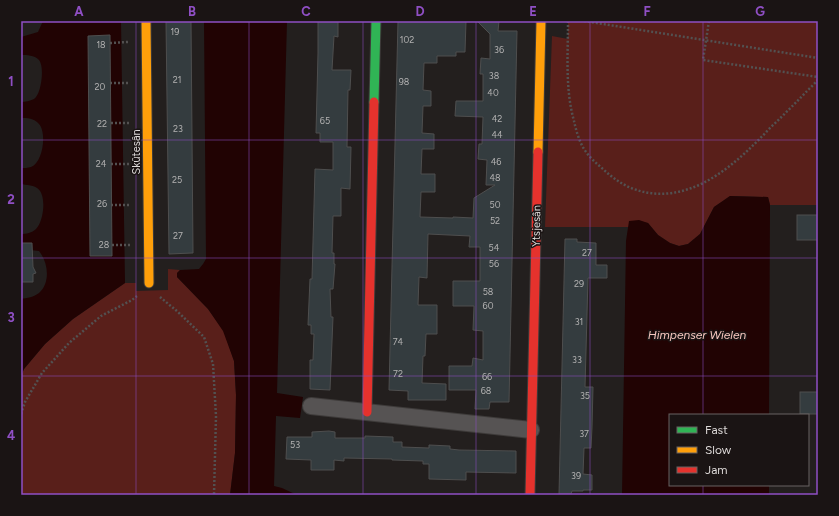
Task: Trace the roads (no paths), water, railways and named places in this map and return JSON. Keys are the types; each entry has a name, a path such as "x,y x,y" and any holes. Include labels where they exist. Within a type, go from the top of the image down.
{"street":[{"name":"Skûtesân","path":"146,21 149,283"},
{"path":"367,412 376,21"},
{"name":"Ytsjesân","path":"530,495 541,21"},
{"path":"311,406 531,430"}],"water":[{"path":"43,21 121,21 125,283 73,319 45,344 24,369 21,376 21,299 39,293 47,278 47,272 46,266 39,251 21,249 21,234 33,231 39,225 43,202 40,191 37,188 34,186 21,184 21,168 31,167 35,164 41,154 43,134 37,122 30,119 21,118 21,102 34,99 39,92 42,68 37,58 28,55 21,55 21,37 38,32"},
{"path":"204,21 287,21 277,393 303,397 300,418 276,416 274,486 297,495 230,495 235,453 236,395 234,361 223,331 208,309 177,277 177,273 180,270 199,269 206,259"},
{"name":"Himpenser Wielen","path":"730,196 768,197 770,205 769,414 669,414 669,486 769,486 769,495 622,495 626,241 629,221 639,220 648,223 658,235 670,243 679,246 688,244 700,234 714,207"}]}
